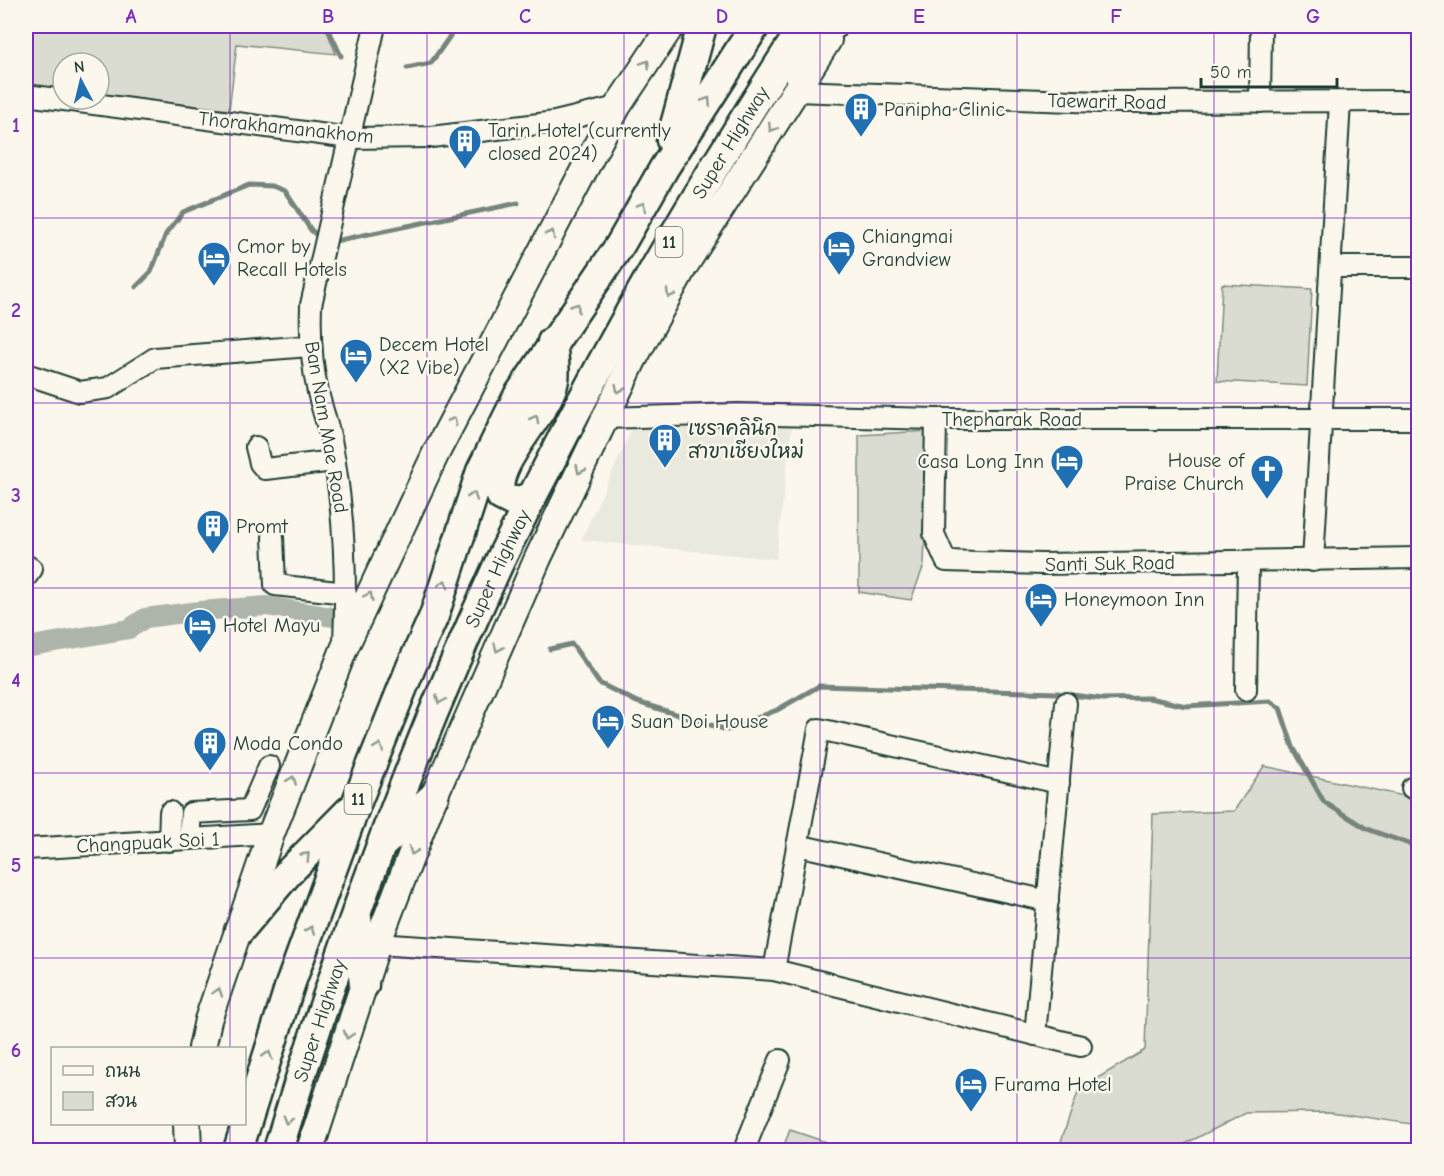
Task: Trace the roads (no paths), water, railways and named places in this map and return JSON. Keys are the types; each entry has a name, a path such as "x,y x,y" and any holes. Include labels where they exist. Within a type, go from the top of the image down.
{"highway":[{"path":"664,168 702,26"},
{"name":"Super Highway","path":"246,1124 290,984 356,804 403,685 434,616 481,471 518,396 552,342 620,245 664,168 755,26"},
{"name":"Super Highway","path":"278,1150 380,847 499,563 580,403 668,246 748,111 804,26"},
{"path":"748,111 832,26"},
{"path":"532,497 513,502 501,496 497,487 502,471 530,428 554,380 552,342"},
{"path":"380,847 434,796"},
{"path":"239,930 288,873 356,804"},
{"path":"357,910 364,985"},
{"name":"Super Highway","path":"238,1150 246,1125"}],"main road":[{"path":"202,1047 271,834 344,649 436,453 617,107 671,26"},
{"path":"310,1150 378,944 434,796 538,558 605,418 683,268 838,26"},
{"path":"187,1125 188,1150"}],"street":[{"name":"Ban Nam Mae Road","path":"344,649 346,551 335,461 310,346 311,305 375,26"},
{"path":"1260,102 1261,26"},
{"name":"Taewarit Road","path":"795,91 1101,102 1419,101"},
{"name":"Thorakhamanakhom","path":"26,95 350,138 431,137 555,122 617,107"},
{"path":"1313,561 1340,102"},
{"path":"1331,267 1419,267"},
{"path":"26,374 80,392 108,388 154,358 310,346"},
{"name":"Thepharak Road","path":"605,418 738,414 936,419 1419,419"},
{"name":"Santi Suk Road","path":"936,419 934,534 946,561 1042,564 1419,558"},
{"path":"256,447 260,463 266,469 335,461"},
{"path":"273,537 275,585 346,593"},
{"path":"1246,690 1248,562"},
{"path":"26,565 32,569 26,577"},
{"path":"1035,1035 1066,704"},
{"path":"774,970 819,729 1059,783"},
{"path":"189,839 191,813 250,810 269,766"},
{"path":"168,841 170,812"},
{"name":"Changpuak Soi 1","path":"26,849 271,834"},
{"path":"796,845 1048,901"},
{"path":"378,944 774,970 1081,1047"},
{"path":"744,1150 780,1060"}],"waterway":[{"path":"327,26 341,56"},
{"path":"407,68 431,63 450,36 453,26"},
{"path":"136,287 151,272 166,234 183,212 249,185 272,186 285,191 311,230 319,237"},
{"path":"335,241 518,203"},
{"path":"26,647 129,629 145,618 200,611 266,606 332,617"},
{"path":"550,649 572,644 599,683 637,702 727,730 777,710 819,686 1057,693 1103,699 1149,698 1186,706 1270,701 1280,708 1293,747 1324,802 1367,829 1415,846 1418,852"}],"place":[{"name":"Panipha Clinic","path":"861,138"},
{"name":"Tarin Hotel (currently closed 2024)","path":"465,170"},
{"name":"Chiangmai Grandview","path":"839,276"},
{"name":"Cmor by Recall Hotels","path":"214,287"},
{"name":"Decem Hotel (X2 Vibe)","path":"356,384"},
{"name":"เซราคลินิก สาขาเชียงใหม่","path":"665,469"},
{"name":"Casa Long Inn","path":"1067,490"},
{"name":"House of Praise Church","path":"1267,500"},
{"name":"Promt","path":"213,555"},
{"name":"Honeymoon Inn","path":"1041,628"},
{"name":"Hotel Mayu","path":"200,654"},
{"name":"Suan Doi House","path":"608,750"},
{"name":"Moda Condo","path":"210,772"},
{"name":"Furama Hotel","path":"971,1113"}]}
